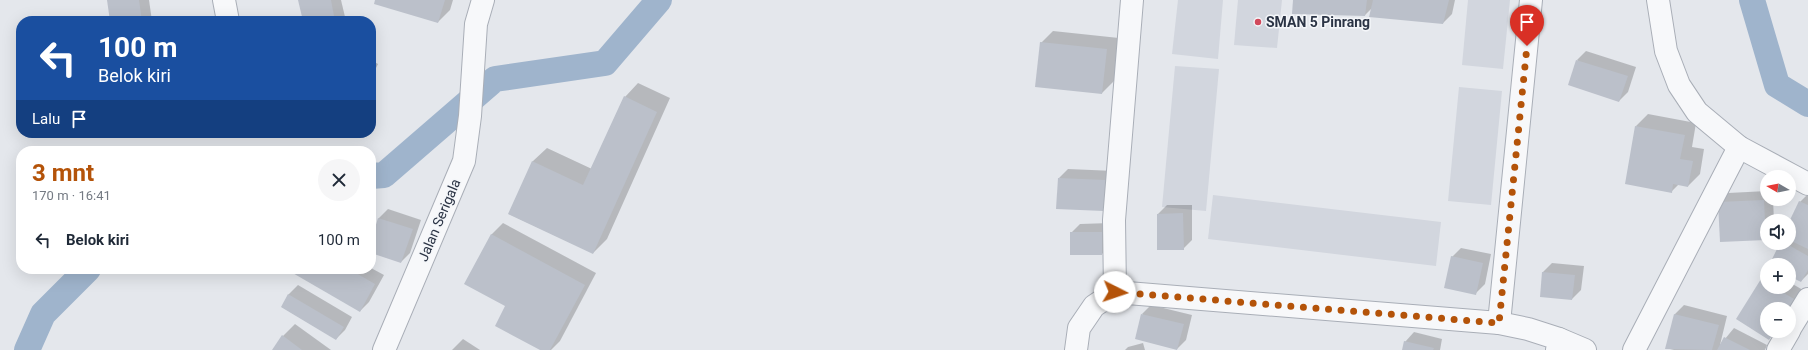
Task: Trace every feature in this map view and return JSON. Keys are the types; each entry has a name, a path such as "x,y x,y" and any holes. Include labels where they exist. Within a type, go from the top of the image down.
{"street":[{"path":"224,0 227,16"},
{"name":"Jalan Serigala","path":"384,350 464,160 470,116 476,24 483,0"},
{"path":"1115,292 1114,220 1132,0"},
{"path":"1499,323 1531,0"},
{"path":"1658,0 1666,51 1679,85 1697,112 1739,146 1808,184"},
{"path":"1634,350 1739,146"},
{"path":"1076,350 1079,328 1090,311 1094,306 1115,292 1499,323 1528,330 1558,345 1585,350"},
{"path":"1796,319 1808,298"},
{"path":"1778,350 1785,338"}],"shaded area":[{"path":"1178,0 1223,0 1218,59 1172,54"},
{"name":"SMAN 5 Pinrang","path":"1238,0 1282,0 1277,48 1234,45"},
{"path":"1468,0 1510,0 1503,69 1462,65"},
{"path":"1175,66 1219,69 1206,211 1162,207"},
{"path":"1459,87 1502,91 1491,205 1448,201"},
{"path":"1213,195 1441,222 1436,266 1208,239"}],"building":[{"path":"107,0 139,0 141,16 109,16"},
{"path":"298,0 331,0 334,16 302,16"},
{"path":"375,0 445,0 438,23 374,4"},
{"path":"1293,0 1367,0 1365,16 1292,14"},
{"path":"1373,0 1449,0 1443,24 1369,17"},
{"path":"1040,42 1107,49 1102,94 1035,87"},
{"path":"1576,60 1628,76 1619,102 1568,85"},
{"path":"624,96 657,112 593,254 508,214 532,161 583,185"},
{"path":"1635,126 1685,135 1680,159 1693,161 1688,187 1673,184 1672,193 1625,184"},
{"path":"1058,178 1106,180 1104,211 1056,209"},
{"path":"1760,200 1760,206 1764,206 1765,214 1760,214 1760,240 1720,242 1718,202"},
{"path":"1799,201 1808,205 1808,249 1796,243 1796,214 1793,214"},
{"path":"1183,213 1184,250 1157,250 1157,214"},
{"path":"378,218 413,229 401,263 376,255 376,225"},
{"path":"1070,232 1102,232 1102,255 1070,255"},
{"path":"491,234 585,285 550,350 540,350 495,326 505,306 464,284"},
{"path":"1796,249 1808,256 1808,270 1801,282 1796,280 1796,258 1772,258 1776,250"},
{"path":"1451,256 1483,263 1476,295 1444,288"},
{"path":"1542,272 1575,275 1572,300 1540,297"},
{"path":"294,274 358,274 375,284 360,312"},
{"path":"1760,281 1760,294 1786,294 1794,299 1792,302 1760,302 1760,334 1736,319"},
{"path":"288,294 344,327 336,340 281,307"},
{"path":"1141,314 1184,324 1177,350 1135,339"},
{"path":"1674,314 1719,325 1712,350 1665,349"},
{"path":"282,335 302,350 272,350"},
{"path":"1724,337 1750,350 1717,350"},
{"path":"1404,341 1434,348 1433,350 1402,350"}],"waterway":[{"path":"376,176 384,175 495,79 605,63 659,0"},
{"path":"1752,0 1777,85 1808,104"},
{"path":"27,350 43,314 83,274"}],"place":[{"name":"SMAN 5 Pinrang","path":"1258,22"}],"route":[{"path":"1115,292 1499,323 1527,46"}]}
